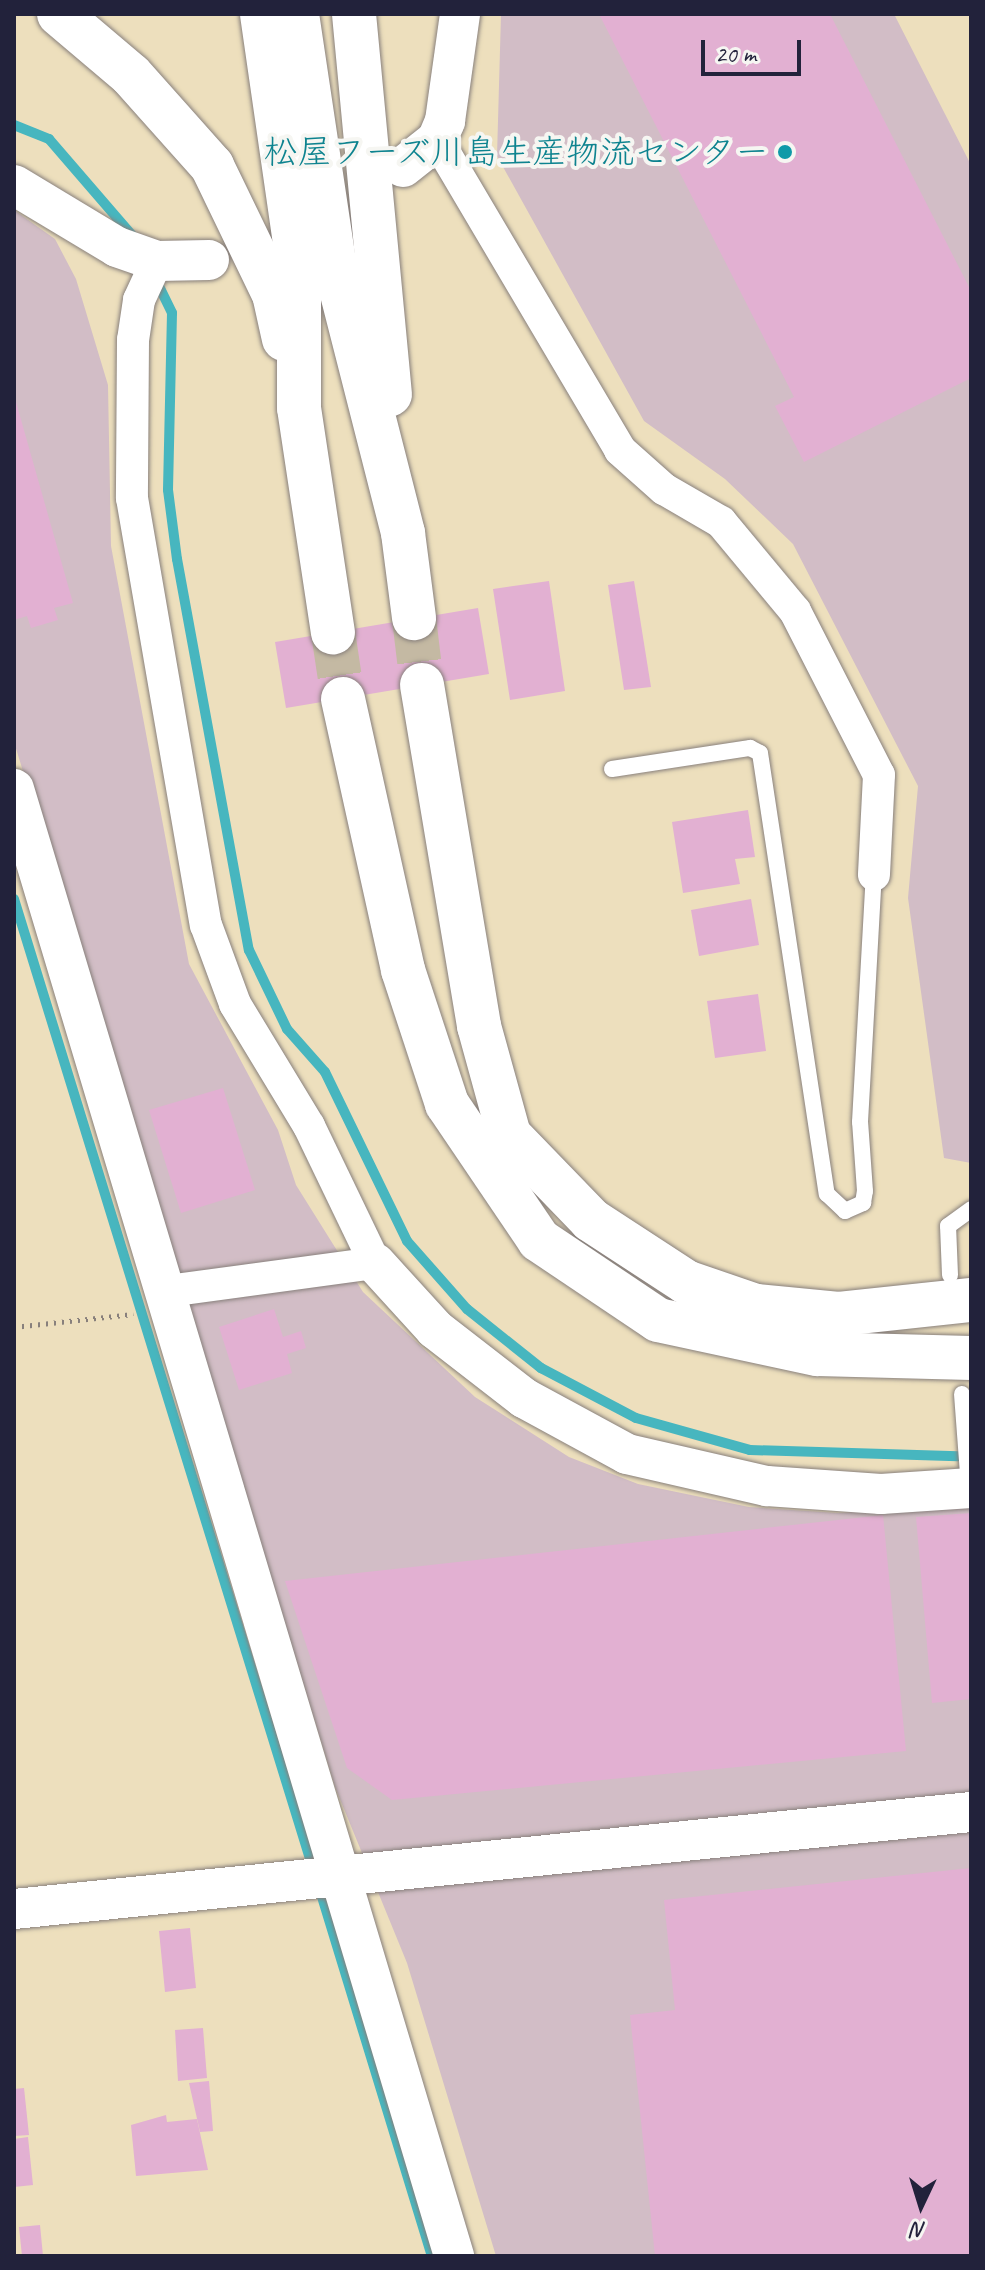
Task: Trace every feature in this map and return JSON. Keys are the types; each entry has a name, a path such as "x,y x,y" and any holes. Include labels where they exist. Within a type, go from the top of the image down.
{"highway":[{"path":"59,14 131,75 212,166 274,294 299,408 333,632"},
{"path":"262,14 299,271 299,408"},
{"path":"297,14 334,262 403,533"},
{"path":"354,14 403,533 414,618"},
{"path":"422,685 479,1026 509,1135 591,1220 686,1282 756,1306 839,1314 962,1293"},
{"path":"343,699 403,970 447,1104 539,1240 658,1320 817,1354 966,1376"}],"street":[{"path":"460,14 437,140 620,450 664,489 721,522 795,611 879,775 874,875"},
{"path":"403,167 437,140"},
{"path":"14,185 117,247 156,260 209,260"},
{"path":"156,260 139,300 133,340 132,498 206,925 235,1004 295,1100 375,1263 435,1329 524,1398 627,1454 767,1486 881,1494 970,1488"},
{"path":"14,789 171,1296 454,2256"},
{"path":"171,1296 375,1263"},
{"path":"14,1909 971,1812"}],"lane":[{"path":"612,769 750,748 760,753 827,1194 845,1211 863,1203 865,1191 860,1122 874,875"},
{"path":"962,1293 948,1226 971,1209"},
{"path":"966,1376 970,1488"}],"path":[{"path":"14,1327 130,1315 171,1296"}],"shaded area":[{"path":"501,14 894,14 971,165 971,1163 944,1158 908,898 918,786 793,544 725,479 644,421 497,156"},
{"path":"14,210 55,239 76,279 108,385 111,546 189,964 278,1130 296,1185 363,1292 475,1397 569,1457 638,1484 749,1507 838,1513 971,1504 971,2256 496,2256 407,1963 335,1787 14,742"}],"building":[{"name":"松屋フーズ川島生産物流センター","path":"599,14 830,14 971,291 971,378 804,462 775,406 794,397"},
{"path":"14,395 73,603 54,608 58,620 31,628 27,616 14,620"},
{"path":"549,581 565,691 510,700 493,589"},
{"path":"634,581 651,687 624,690 608,585"},
{"path":"478,608 489,674 286,708 275,642"},
{"path":"748,810 755,857 735,859 740,884 683,893 672,822"},
{"path":"751,899 759,945 699,956 691,910"},
{"path":"758,994 766,1051 715,1058 707,1001"},
{"path":"223,1088 255,1190 181,1213 149,1110"},
{"path":"274,1309 283,1337 301,1331 306,1348 287,1354 292,1373 239,1390 219,1327"},
{"path":"971,1513 971,1699 932,1703 916,1517"},
{"path":"883,1515 906,1751 392,1800 347,1768 285,1581"},
{"path":"971,1868 971,2256 655,2256 630,2015 675,2010 664,1900"},
{"path":"190,1928 196,1988 165,1992 159,1931"},
{"path":"203,2028 207,2078 178,2081 175,2030"},
{"path":"209,2081 213,2131 200,2132 189,2083"},
{"path":"24,2088 29,2135 14,2136 14,2089"},
{"path":"166,2115 167,2122 197,2119 208,2170 136,2176 131,2125"},
{"path":"28,2137 33,2185 14,2187 14,2139"},
{"path":"40,2225 43,2256 22,2256 19,2227"}],"waterway":[{"path":"14,125 49,139 138,242"},
{"path":"155,278 172,313 168,490 177,559 249,950 287,1029 325,1072 407,1241 467,1309 541,1368 636,1418 750,1450 958,1456"},
{"path":"14,899 314,1872"},
{"path":"319,1887 432,2256"}],"tunnel":[{"path":"414,618 422,685"},
{"path":"333,632 343,699"}],"place":[{"name":"松屋フーズ川島生産物流センター","path":"785,152"}]}
